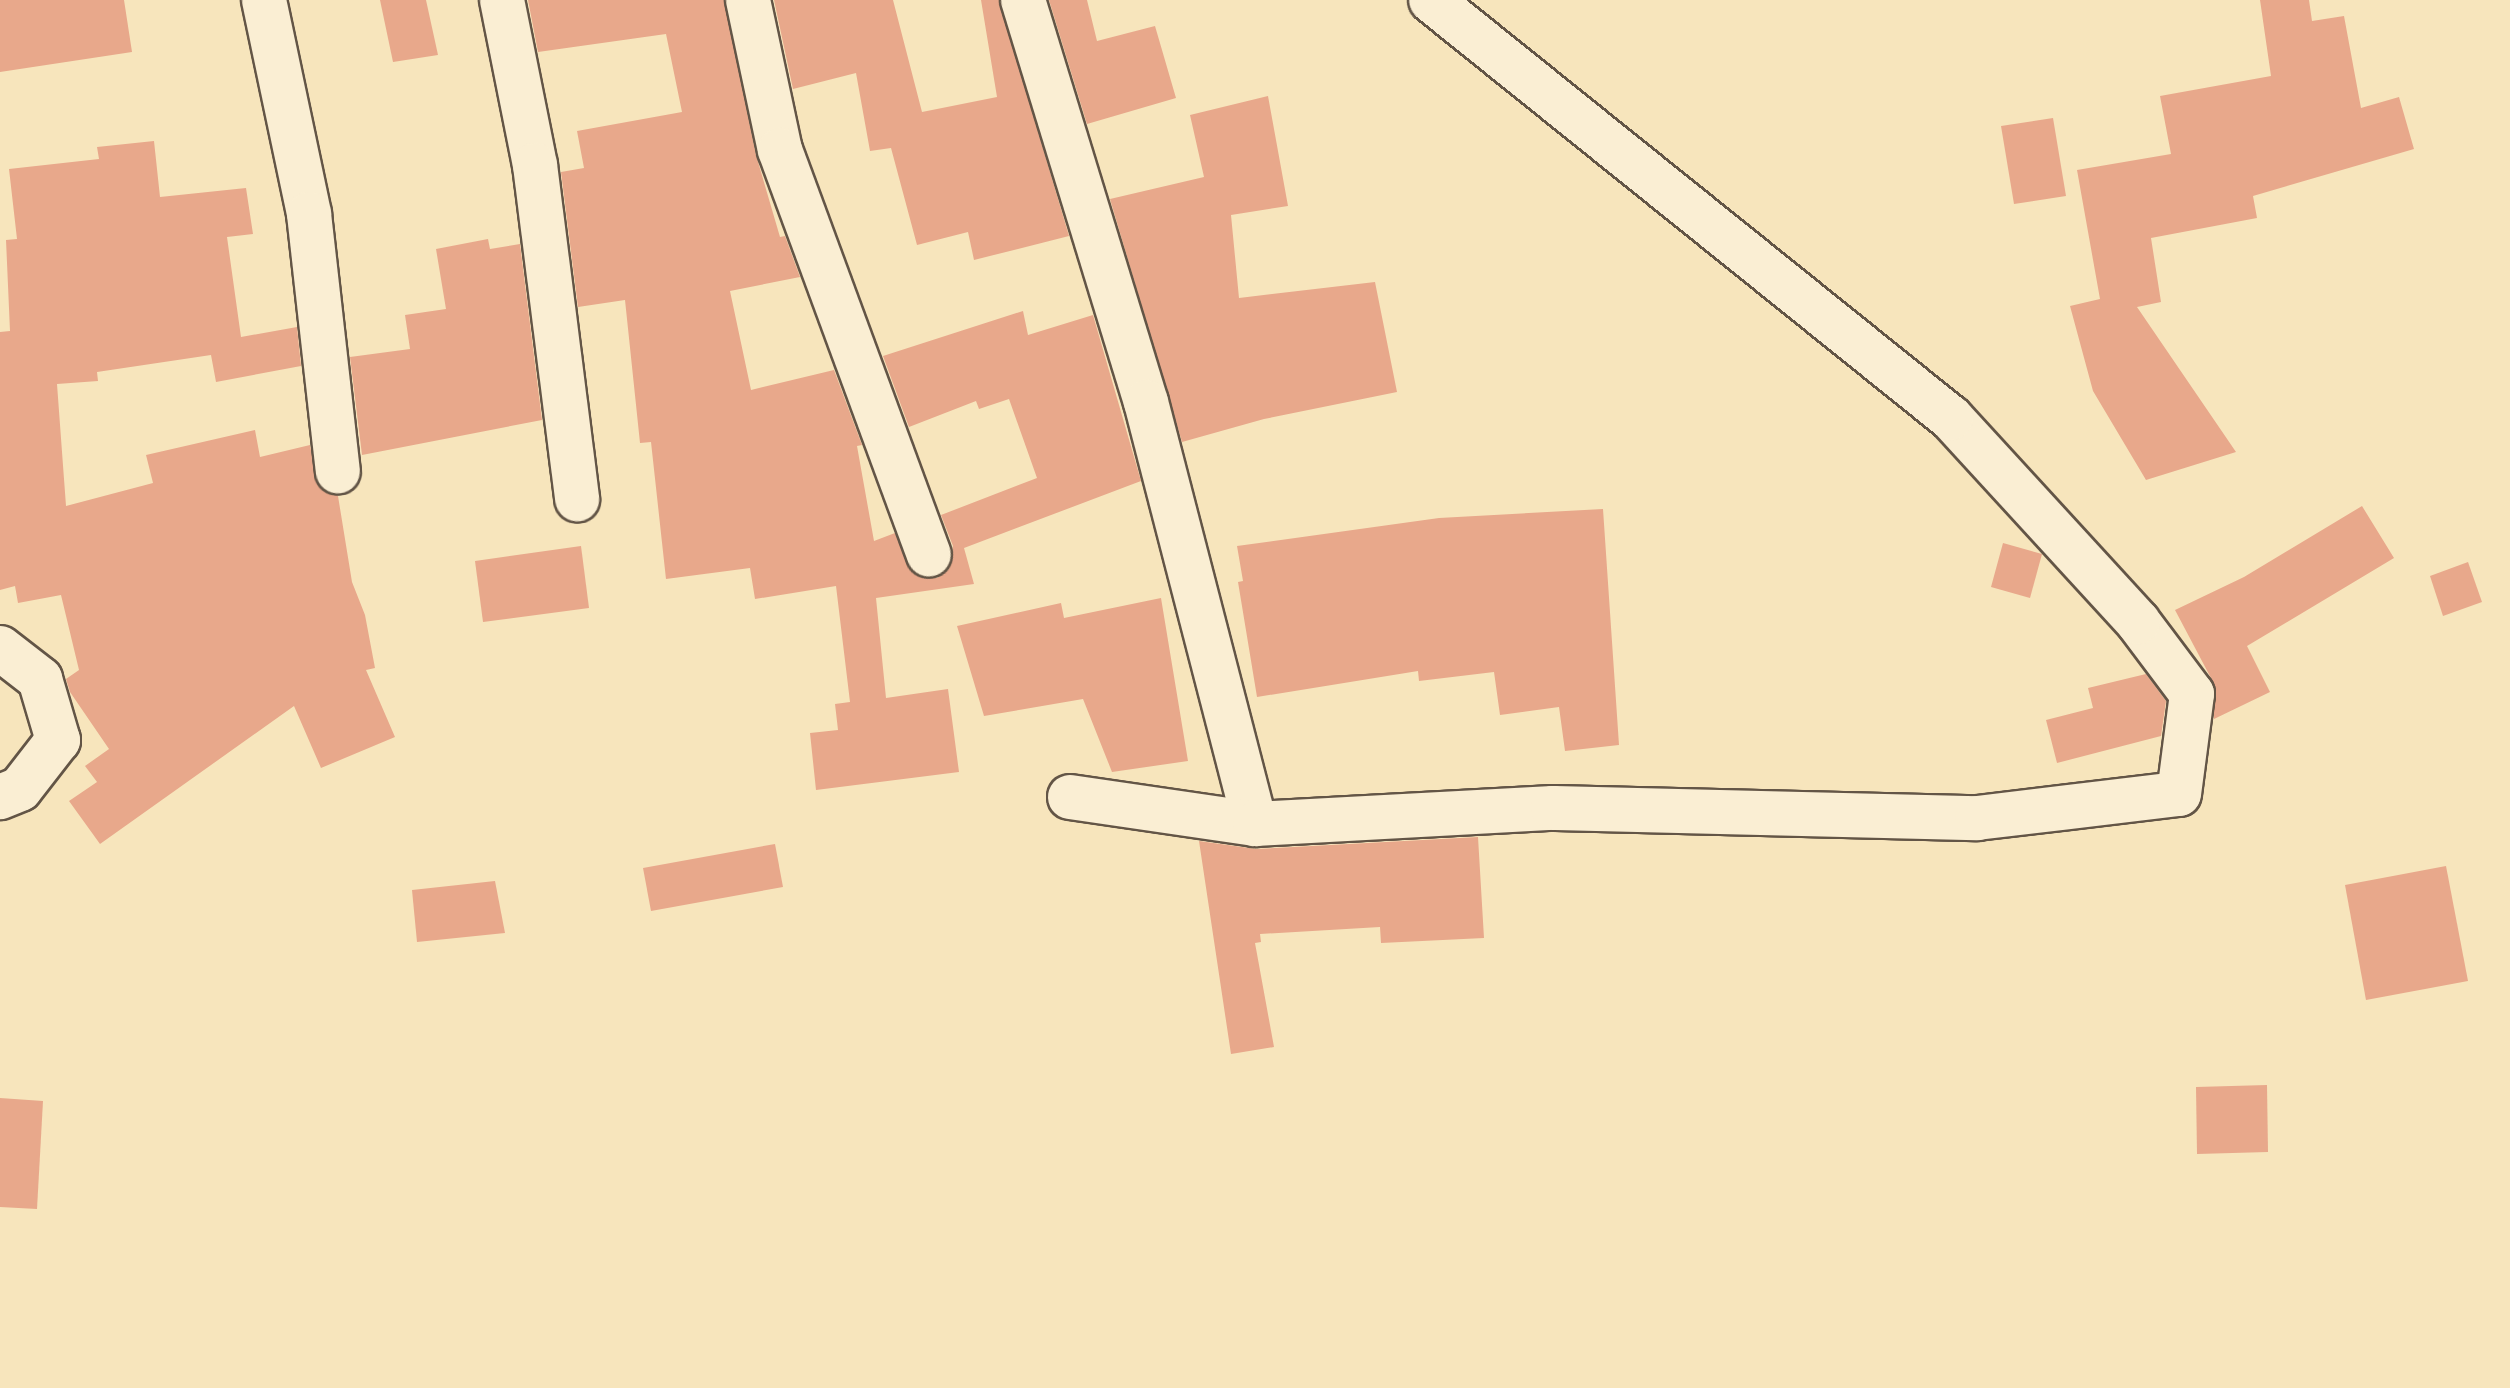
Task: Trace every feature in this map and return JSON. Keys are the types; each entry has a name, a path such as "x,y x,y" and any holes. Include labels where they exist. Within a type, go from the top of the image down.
{"street":[{"path":"264,0 309,214 338,471"},
{"path":"502,0 535,165 577,499"},
{"path":"748,0 780,150 929,554"},
{"path":"1023,0 1146,402 1255,824"},
{"path":"1070,797 1255,824 1553,808 1977,818 2179,794 2192,694 2129,612 1951,418 1431,0"},
{"path":"0,648 40,679 58,740 20,789 0,797"}],"building":[{"path":"0,0 124,0 132,52 0,72"},
{"path":"380,0 426,0 438,55 393,62"},
{"path":"528,0 724,0 756,155 780,237 785,236 800,277 730,291 751,390 834,370 862,445 857,446 874,541 895,533 914,574 937,578 949,569 953,546 941,515 1037,478 1009,399 979,409 976,401 909,427 883,356 1023,311 1028,335 1093,315 1141,481 964,548 974,584 876,598 886,698 948,689 959,772 816,790 810,733 838,730 835,704 850,702 836,586 755,599 750,568 666,579 651,442 640,443 625,300 578,307 561,172 584,168 577,131 682,112 666,34 538,52"},
{"path":"774,0 893,0 922,112 997,97 981,0 999,0 1069,236 974,260 968,232 917,245 891,148 870,151 856,73 793,89"},
{"path":"1049,0 1087,0 1097,41 1155,26 1176,98 1087,124"},
{"path":"2260,0 2309,0 2312,21 2344,16 2361,108 2399,97 2414,149 2253,196 2257,218 2151,238 2161,302 2137,307 2236,452 2146,480 2093,391 2070,306 2100,299 2077,170 2171,154 2160,96 2271,76"},
{"path":"1268,96 1288,206 1231,215 1239,298 1375,282 1397,392 1264,419 1182,442 1110,199 1204,177 1190,115"},
{"path":"2053,118 2066,196 2014,204 2001,126"},
{"path":"154,141 160,197 246,188 253,234 227,237 241,337 297,327 301,366 216,382 211,355 97,372 98,381 57,384 66,506 153,483 146,455 255,430 260,457 310,445 318,485 338,496 352,582 365,615 375,668 366,670 395,737 321,768 294,706 100,844 69,801 97,782 85,766 109,749 70,692 66,679 79,670 61,595 18,603 15,586 0,590 0,332 10,331 6,240 17,239 9,169 99,159 97,147"},
{"path":"488,239 490,249 520,244 542,420 362,455 350,357 410,349 405,315 446,309 436,249"},
{"path":"2362,506 2394,558 2247,646 2270,692 2214,719 2212,680 2175,610 2244,577"},
{"path":"1603,509 1619,745 1565,751 1559,707 1500,715 1494,672 1419,681 1418,671 1257,697 1238,582 1243,581 1237,546 1439,518"},
{"path":"2003,543 2042,554 2030,598 1991,587"},
{"path":"581,546 589,608 483,622 475,561"},
{"path":"2468,562 2482,602 2443,616 2430,576"},
{"path":"1161,598 1188,761 1112,772 1083,699 984,716 957,626 1061,603 1064,618"},
{"path":"2146,674 2166,701 2161,736 2057,763 2046,720 2093,708 2088,688"},
{"path":"1478,837 1484,938 1381,943 1380,927 1260,934 1261,942 1255,943 1274,1047 1231,1054 1199,841 1256,849"},
{"path":"775,844 783,887 651,911 643,868"},
{"path":"2446,866 2468,981 2366,1000 2345,885"},
{"path":"495,881 505,933 417,942 412,890"},
{"path":"2267,1085 2268,1152 2197,1154 2196,1087"},
{"path":"0,1098 43,1101 37,1209 0,1207"}]}
